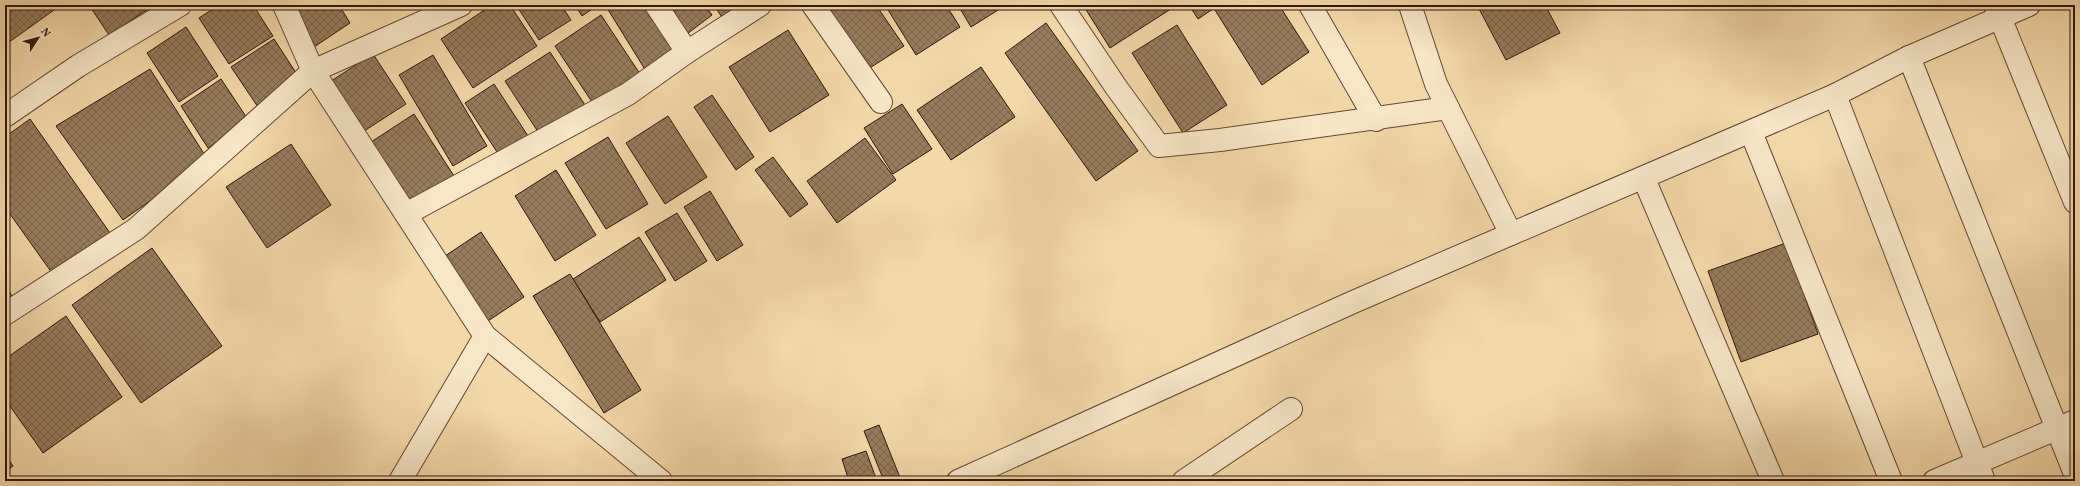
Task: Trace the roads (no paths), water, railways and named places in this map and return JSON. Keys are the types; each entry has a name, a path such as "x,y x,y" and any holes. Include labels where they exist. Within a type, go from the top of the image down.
{"street":[{"path":"5,116 78,66 180,5"},
{"path":"284,5 313,72 485,336 661,481"},
{"path":"5,314 136,229 313,72 462,5"},
{"path":"656,5 687,52"},
{"path":"406,214 628,94 687,52 760,5"},
{"path":"813,5 881,102"},
{"path":"1061,5 1159,146 1220,140 1346,122 1376,120 1448,108"},
{"path":"1310,5 1376,120"},
{"path":"1410,5 1436,84 1511,234"},
{"path":"958,481 1351,303 1644,179 1835,95 1998,11 2028,5"},
{"path":"1998,11 2075,202"},
{"path":"1909,57 2066,425 2075,474"},
{"path":"1835,95 1981,472"},
{"path":"1751,132 1891,481"},
{"path":"1644,179 1773,481"},
{"path":"400,481 485,336"},
{"path":"1184,481 1291,409"},
{"path":"1934,481 1981,472 2066,425"}]}
